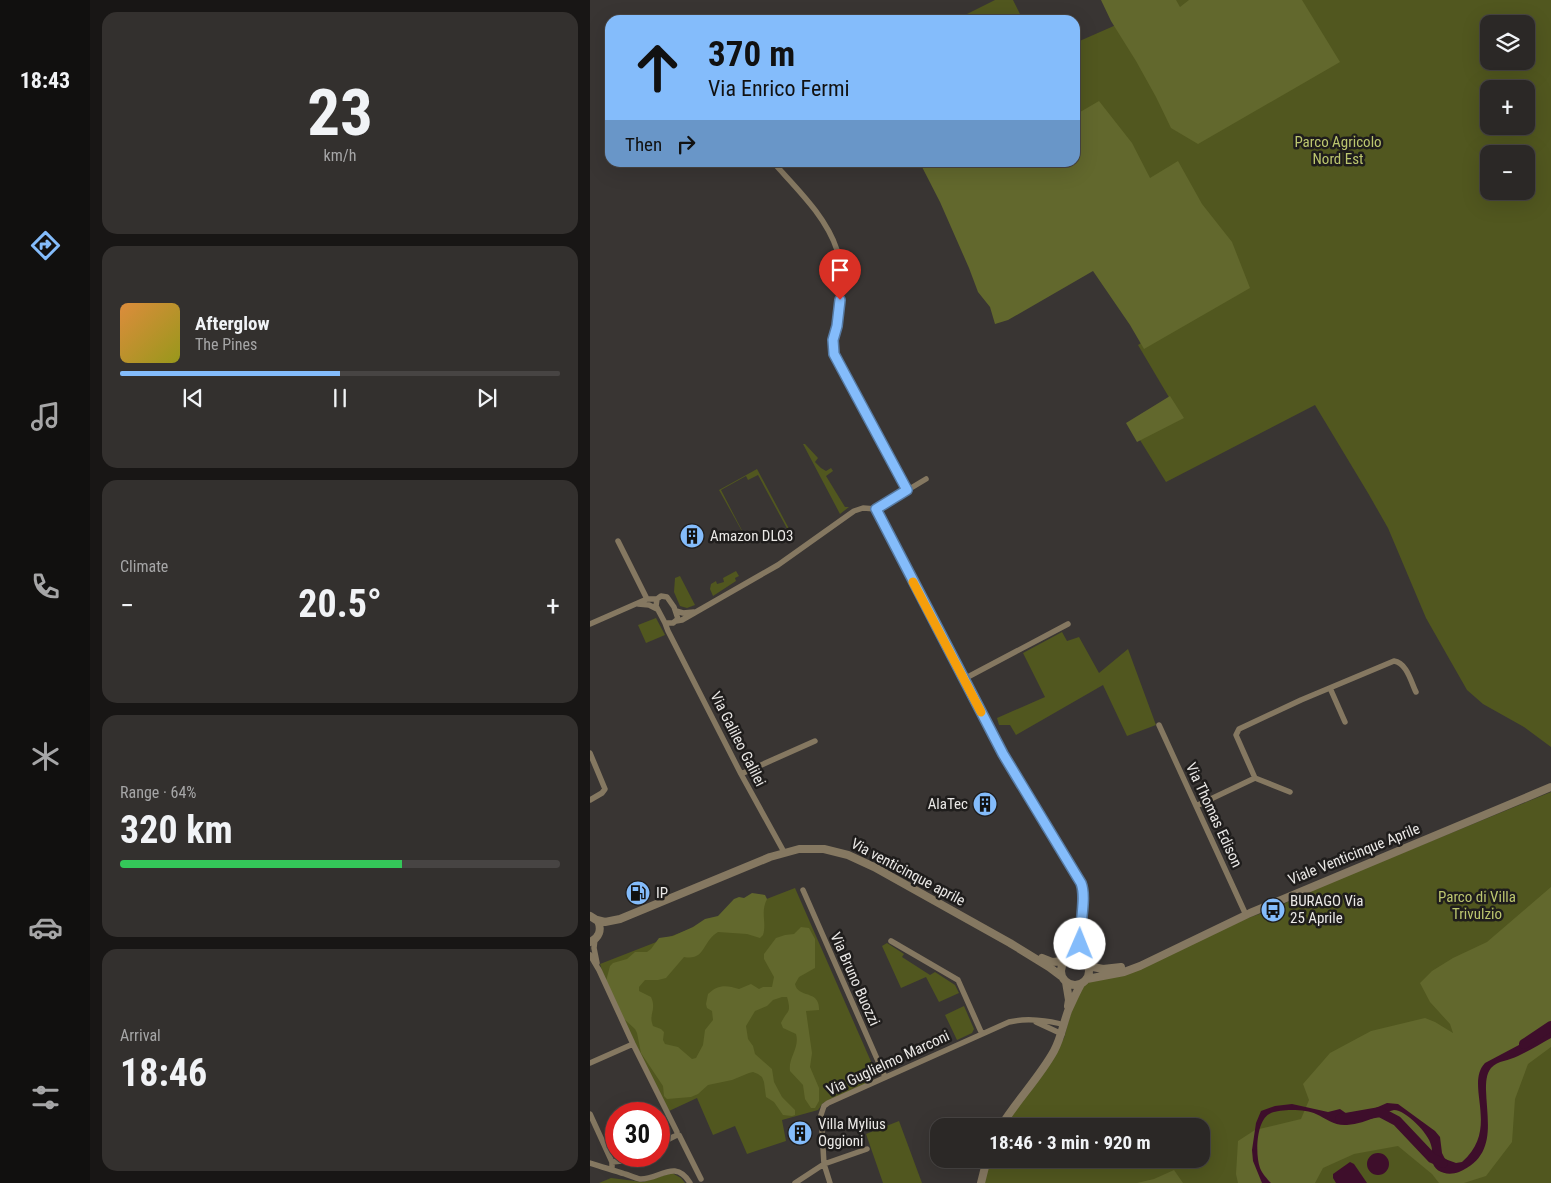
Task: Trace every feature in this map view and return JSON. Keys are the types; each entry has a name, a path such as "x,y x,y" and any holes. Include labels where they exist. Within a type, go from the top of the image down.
{"street":[{"path":"777,167 818,215 832,238 839,262 840,300 837,326 833,340 834,354 907,490"},
{"path":"666,623 682,620 778,565 854,511 863,508 876,509 926,480"},
{"path":"876,509 1003,754 1081,883 1084,893 1079,931 1073,957"},
{"path":"618,541 647,599"},
{"path":"590,624 647,599 657,599 661,596 666,597 676,610 678,617 674,622 671,636"},
{"path":"657,599 655,604 657,609"},
{"path":"638,604 649,605 657,609"},
{"name":"Via Galileo Galilei","path":"657,609 666,623 741,774 784,852"},
{"path":"676,610 683,613 694,612"},
{"path":"964,679 1068,624"},
{"path":"1290,792 1255,778 1236,735 1239,729 1394,661 1403,665 1416,692"},
{"path":"1330,688 1345,722"},
{"name":"Via Thomas Edison","path":"1159,725 1246,915"},
{"path":"741,774 815,741"},
{"path":"590,753 605,789 602,794 590,800"},
{"path":"1196,806 1222,792 1255,778"},
{"name":"Viale Venticinque Aprile","path":"1084,981 1146,964 1246,915 1551,787"},
{"name":"Via venticinque aprile","path":"593,918 604,922 620,919 784,852 816,848 832,850 881,870 1049,966 1064,979"},
{"name":"Via Bruno Buozzi","path":"803,890 884,1077"},
{"path":"593,918 600,927 595,938 595,958 599,970 677,1135 679,1135 701,1179"},
{"name":"Via venticinque aprile","path":"595,938 620,919"},
{"path":"1006,1118 1051,1055 1062,1034 1068,1012 1089,972 1088,966 1082,959 1079,931"},
{"path":"891,941 958,980 982,1034"},
{"name":"Via venticinque aprile","path":"1010,943 1052,962 1064,961"},
{"path":"590,955 599,970"},
{"name":"Viale Venticinque Aprile","path":"1088,966 1104,969 1119,968 1161,955"},
{"path":"1068,1012 1069,1000 1060,968 1064,961 1073,957 1082,959"},
{"path":"1064,979 1074,985 1084,981"},
{"name":"Via Guglielmo Marconi","path":"824,1164 821,1115 824,1106 884,1077 1009,1022 1017,1020 1050,1021 1064,1025"},
{"name":"Via Guglielmo Marconi","path":"1032,1021 1062,1034"},
{"path":"590,1063 633,1044"},
{"path":"590,1114 605,1147"},
{"path":"670,1138 677,1135"},
{"path":"795,1183 824,1164 867,1149"},
{"path":"590,1163 640,1179 649,1178 666,1171 674,1171 682,1174 690,1183"},
{"path":"824,1164 830,1183"},
{"path":"981,1183 985,1168"}],"green space":[{"path":"995,0 1013,0 1020,15 965,15"},
{"path":"1101,0 1176,0 1180,7 1189,0 1302,0 1340,62 1198,144 1171,128 1156,97 1111,21"},
{"name":"Parco Agricolo Nord Est","path":"1104,0 1551,0 1551,747 1524,727 1483,704 1467,690 1426,618 1388,528 1315,405 1166,482 1135,432 1170,399 1138,345 1195,309 1140,187 1080,135 1080,41 1116,25"},
{"path":"1099,101 1132,143 1150,178 1178,161 1202,204 1232,242 1250,288 1144,349 1093,271 1008,320 995,324 990,307 978,292 940,202 922,167 1080,167 1080,112"},
{"path":"1170,396 1184,418 1137,442 1126,423"},
{"path":"803,444 818,458 815,462 821,468 826,471 831,468 833,471 826,476 845,507 849,507 840,514"},
{"path":"757,469 794,538 786,537 790,534 758,475 748,480 746,476 721,490 748,542 719,490"},
{"path":"736,571 739,576 735,578 736,581 713,596 710,589 711,584 716,581 717,584 724,582 723,578"},
{"path":"680,576 695,605 687,608 680,606 674,592 675,578"},
{"path":"656,618 665,635 646,643 638,625"},
{"path":"1062,632 1067,641 1079,637 1099,673 1128,649 1156,725 1127,736 1103,685 1016,735 1010,725 999,725 997,718 1045,697 1023,653"},
{"name":"Parco di Villa Trivulzio","path":"1551,792 1551,1183 984,1183 987,1168 1210,1168 1210,1118 1010,1118 1045,1070 1064,1038 1075,998 1080,988 1090,981 1111,977 1248,918 1268,911 1270,913 1295,897"},
{"path":"1551,887 1551,1047 1528,1064 1515,1099 1512,1142 1486,1176 1464,1183 1439,1183 1432,1174 1398,1146 1354,1154 1323,1168 1315,1183 1238,1183 1236,1174 1238,1141 1255,1130 1301,1119 1309,1100 1303,1084 1330,1053 1371,1031 1425,1018 1453,1033 1450,1024 1430,1002 1420,983 1432,971 1453,958 1487,942"},
{"path":"795,888 876,1073 872,1081 823,1103 818,1110 782,1120 786,1141 747,1154 735,1126 713,1135 697,1098 670,1111 670,1102 664,1102 643,1060 604,977 600,964"},
{"path":"752,893 765,895 767,899 764,909 764,930 760,938 747,934 718,932 696,956 684,957 666,978 645,980 639,987 639,991 651,997 653,1001 651,1018 653,1026 664,1032 663,1040 665,1044 678,1047 692,1059 696,1058 703,1045 705,1030 713,1020 712,1011 707,1008 706,1004 708,994 715,988 723,986 739,989 751,984 759,989 772,987 774,977 764,959 764,954 776,938 794,934 801,927 809,928 815,939 815,968 799,977 795,984 797,989 813,996 818,1003 819,1010 806,1011 812,1053 810,1067 819,1088 819,1101 815,1108 811,1108 805,1099 803,1085 790,1071 797,1039 796,1034 783,1028 781,1023 789,1009 787,997 773,1000 767,1006 755,1011 746,1026 748,1039 753,1046 755,1054 772,1069 774,1082 782,1097 795,1110 795,1115 792,1116 783,1115 774,1102 766,1097 762,1077 753,1072 732,1080 708,1085 698,1094 691,1097 667,1099 664,1096 663,1086 641,1053 635,1029 623,1018 606,981 610,966 613,963 627,959 635,952 647,952 659,938 673,936 705,919 718,916 734,899 744,898"},
{"path":"887,943 904,954 902,957 930,975 935,972 955,985 959,993 939,1002 926,977 901,988 882,946"},
{"path":"964,1006 974,1029 972,1033 957,1040 945,1015"},
{"path":"899,1121 922,1183 883,1183 866,1134"},
{"path":"1174,1170 1183,1183 1137,1183 1154,1179"},
{"path":"672,1173 681,1178 685,1183 599,1183 611,1178 643,1182"}],"shaded area":[{"path":"1551,1028 1551,1038 1515,1058 1497,1063 1489,1070 1486,1084 1488,1126 1485,1147 1471,1165 1459,1172 1450,1174 1439,1171 1436,1168 1432,1160 1432,1147 1426,1135 1416,1123 1399,1111 1394,1110 1362,1122 1342,1125 1312,1112 1287,1110 1271,1113 1262,1122 1257,1146 1258,1162 1262,1172 1271,1183 1262,1183 1253,1161 1252,1150 1256,1123 1261,1111 1275,1106 1292,1104 1328,1112 1340,1109 1355,1117 1387,1103 1398,1104 1435,1131 1440,1137 1442,1153 1445,1159 1456,1163 1462,1162 1473,1149 1479,1135 1481,1122 1478,1083 1480,1072 1485,1063"},
{"path":"1378,1153 1386,1156 1389,1164 1386,1172 1378,1175 1370,1172 1367,1164 1370,1156"},
{"path":"1350,1162 1354,1164 1367,1183 1336,1183 1333,1174"}],"waterway":[{"path":"1524,1044 1551,1026"},
{"path":"1340,1119 1380,1112 1397,1121 1432,1158 1443,1163"}],"slow traffic":[{"path":"913,582 981,712"}],"place":[{"name":"Amazon DLO3","path":"692,536"},
{"name":"AlaTec","path":"985,804"},
{"name":"IP","path":"638,893"},
{"name":"BURAGO Via 25 Aprile","path":"1273,910"},
{"name":"Villa Mylius Oggioni","path":"800,1133"}],"route":[{"path":"840,300 832,348 836,360 907,490 876,509 1003,754 1081,883 1084,893 1079,931 1080,944"}]}
